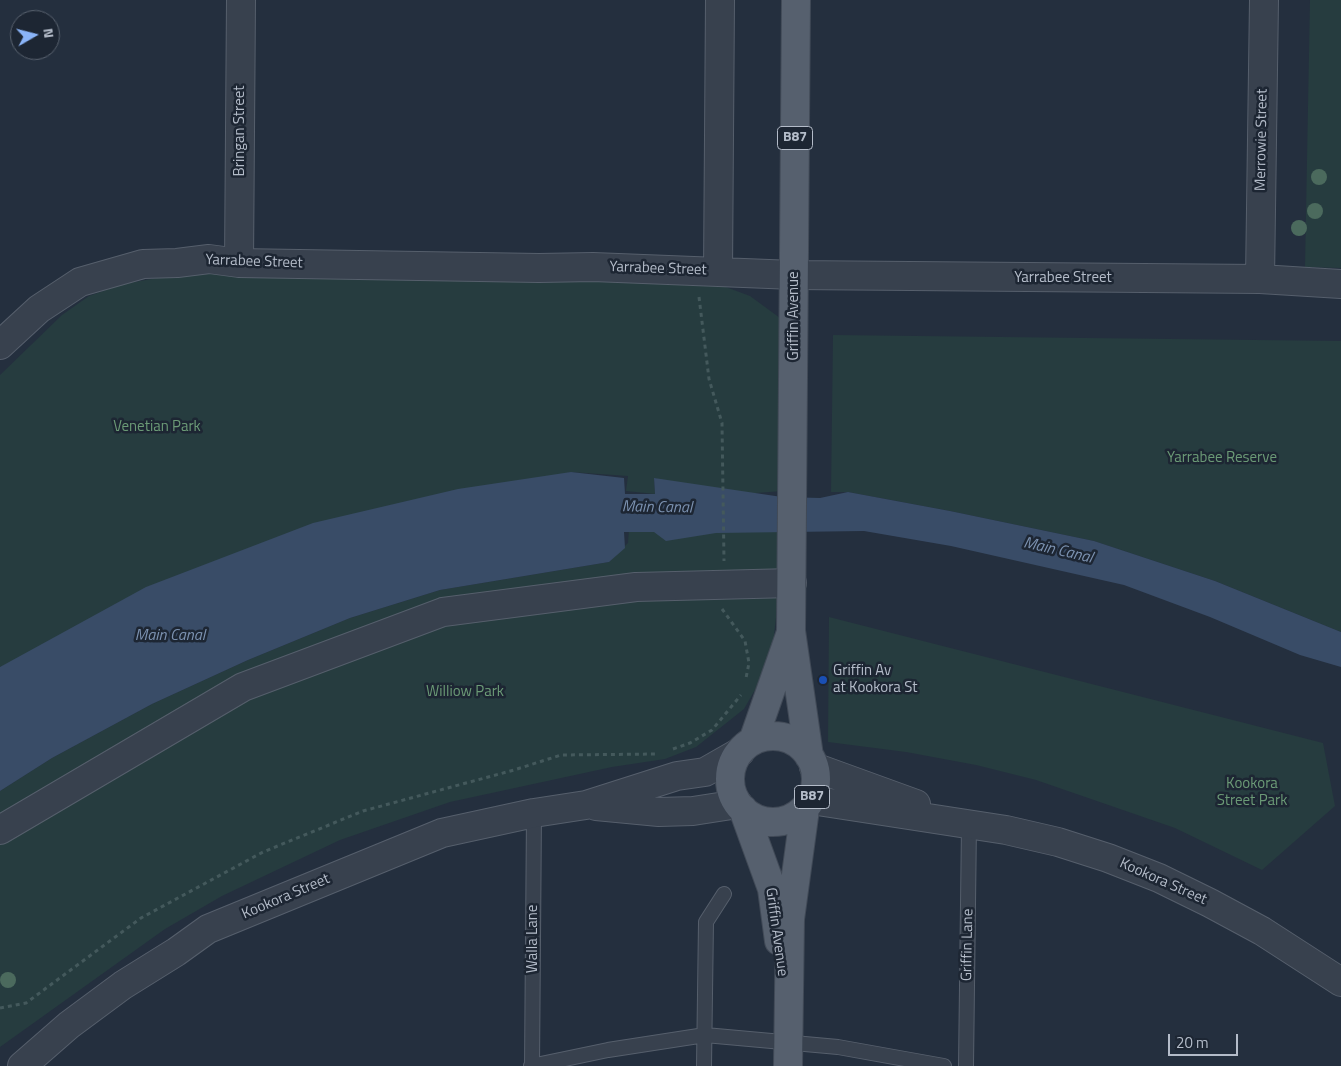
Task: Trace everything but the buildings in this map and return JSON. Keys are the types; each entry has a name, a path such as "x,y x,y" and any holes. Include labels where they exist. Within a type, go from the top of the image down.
{"main road":[{"name":"Griffin Avenue","path":"796,0 792,631 812,761"},
{"name":"Griffin Avenue","path":"746,747 792,631"},
{"path":"746,747 765,737 778,737 790,740 801,746 812,761"},
{"name":"B87","path":"746,747 731,772 731,783 741,807 755,818 769,822 789,819 808,804 816,778 812,761"},
{"name":"Griffin Avenue","path":"788,1046 790,919 808,804"},
{"name":"Griffin Avenue","path":"741,807 772,889 788,1046"}],"street":[{"name":"Bringan Street","path":"239,263 241,0"},
{"path":"707,272 720,0"},
{"name":"Merrowie Street","path":"1260,279 1264,0"},
{"name":"Yarrabee Street","path":"0,344 39,309 80,282 143,264 177,263 209,259 239,263 539,268 593,267 794,275 1260,279 1341,284"},
{"path":"0,830 243,687 443,612 636,587 792,584"},
{"name":"Kookora Street","path":"22,1066 69,1025 123,985 176,952 208,929 442,833 534,812 586,804 677,776 705,772 746,747"},
{"name":"Kookora Street","path":"812,761 969,824"},
{"name":"Kookora Street","path":"586,804 659,812 741,807"},
{"name":"Kookora Street","path":"808,804 969,824 1058,842 1108,858 1160,878 1262,931 1341,982"}],"lane":[{"name":"Walla Lane","path":"532,1066 534,812"},
{"name":"Griffin Lane","path":"966,1066 969,824"},
{"path":"704,1066 706,922 724,894"},
{"path":"532,1066 608,1050 705,1035 788,1046 838,1047 944,1066"}],"path":[{"path":"707,272 710,379 722,423 723,543"},
{"path":"726,586 722,610 745,641 749,663 746,682"},
{"path":"668,751 690,743 712,730 744,691"},
{"path":"0,1008 26,1002 141,918 263,852 363,811 514,770 561,755 661,754"}],"green space":[{"path":"1310,0 1341,0 1341,268 1305,267"},
{"name":"Venetian Park","path":"217,273 715,283 750,296 780,318 783,491 715,496 654,478 655,494 626,491 628,476 571,472 0,667 0,375 62,315 89,296 123,284 157,278"},
{"name":"Yarrabee Reserve","path":"833,335 1341,341 1341,632 1215,581 1094,541 950,511 848,492 831,492"},
{"name":"Williow Park","path":"716,528 777,530 777,609 771,662 744,709 696,747 665,759 612,767 450,802 340,840 222,896 165,929 0,1047 0,791 52,758 152,704 248,660 350,618 440,590 609,562 628,543 629,529"},
{"name":"Kookora Street Park","path":"829,617 1323,743 1335,806 1262,870 1175,828 1036,780 976,765 906,752 828,742"}],"water":[{"name":"Main Canal","path":"571,472 624,478 625,494 655,494 654,478 782,497 820,498 848,492 1094,541 1215,581 1341,632 1341,667 1300,655 1210,617 1124,585 951,546 864,531 716,533 666,541 654,532 624,532 625,548 609,562 440,590 350,618 248,660 152,704 52,758 0,791 0,667 146,587 313,523 458,489"}],"place":[{"name":"Griffin Av at Kookora St","path":"823,680"}]}
